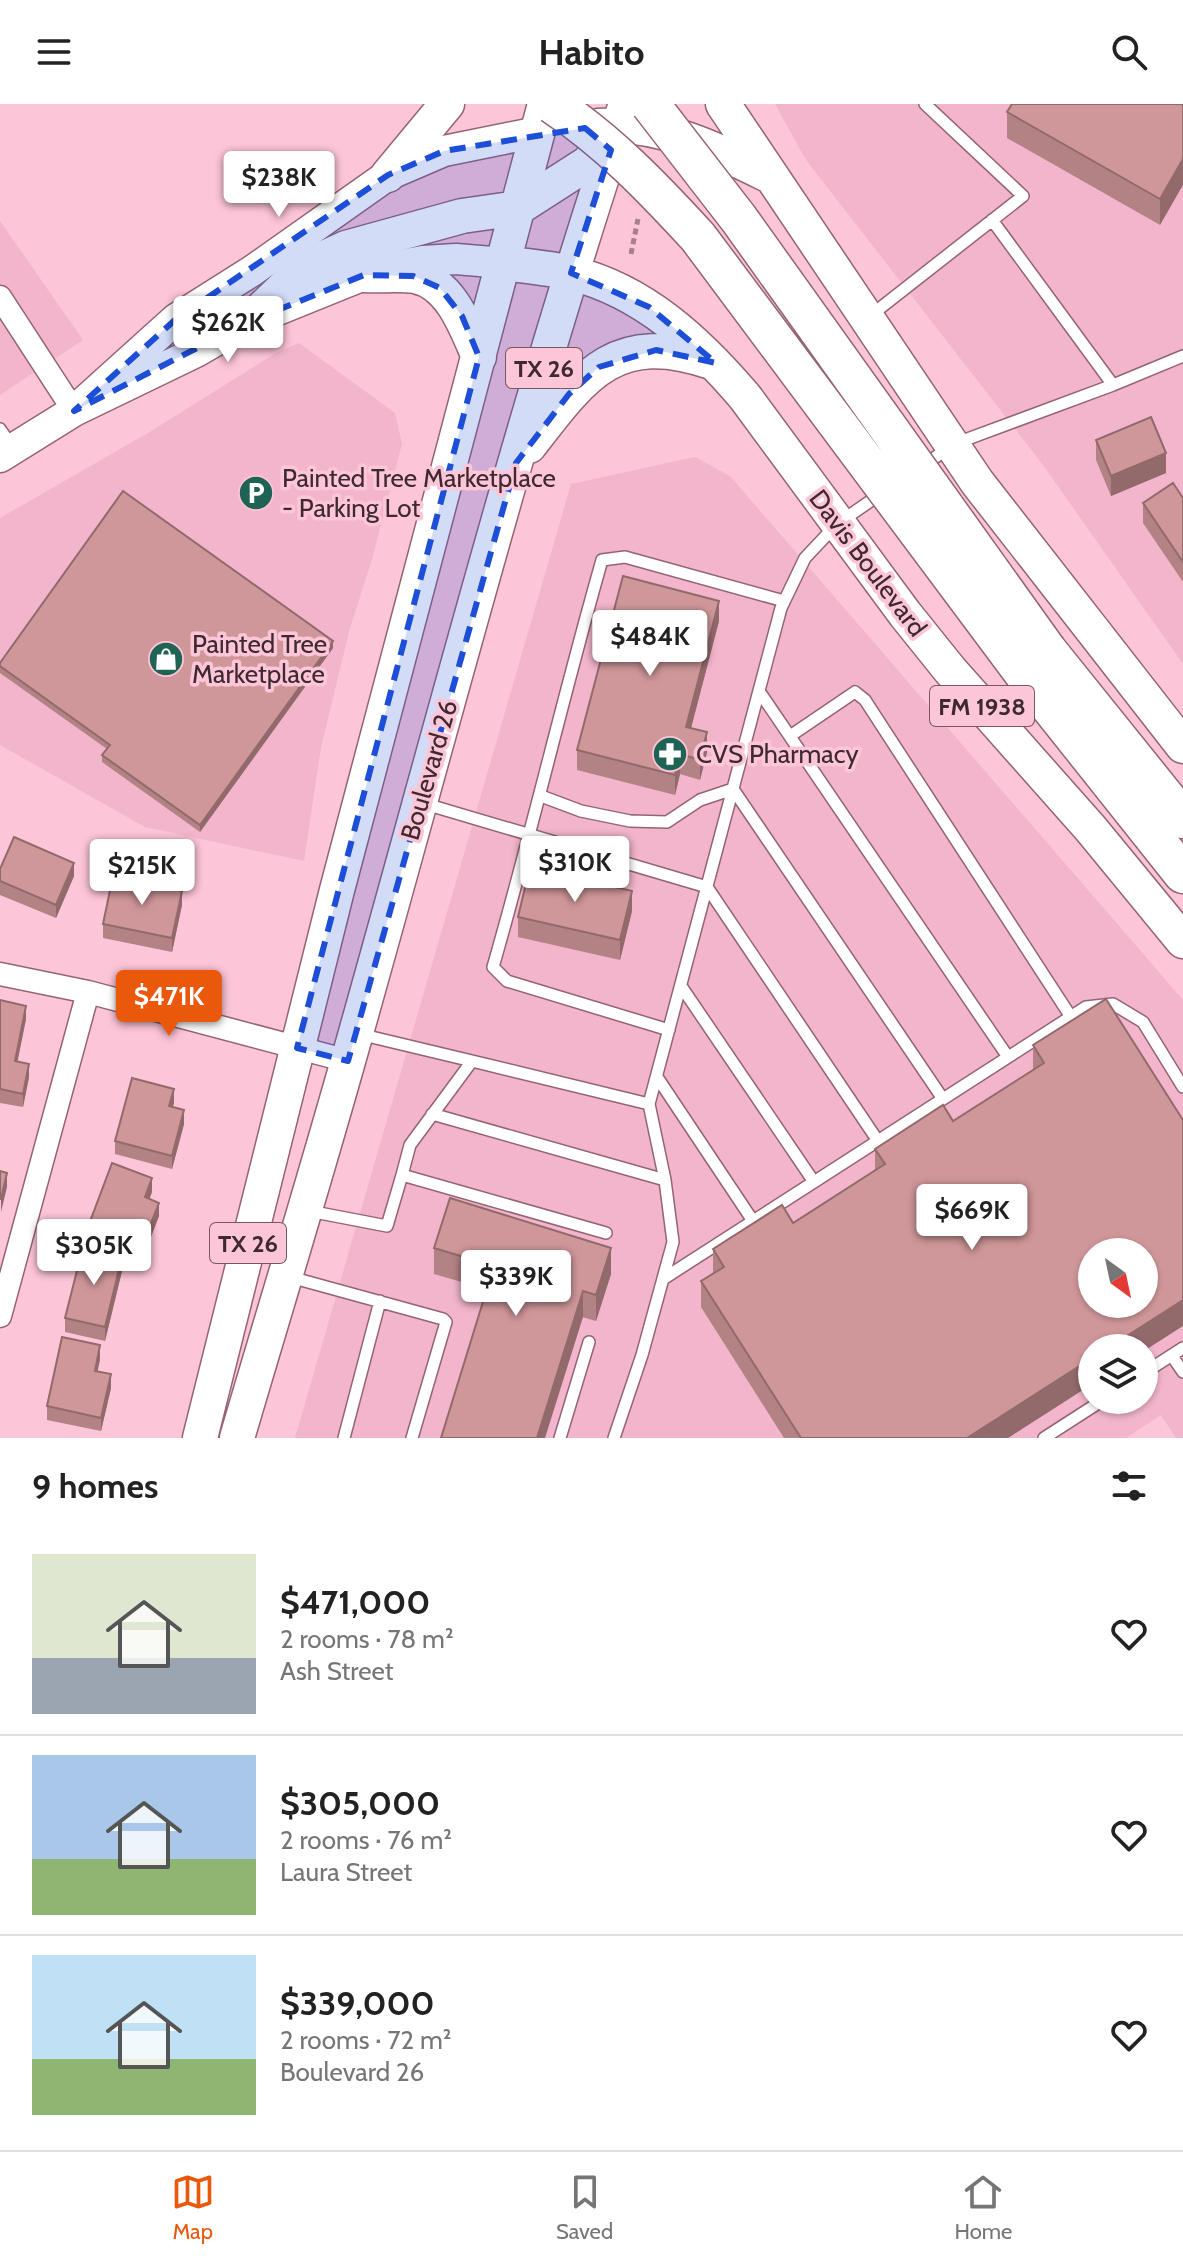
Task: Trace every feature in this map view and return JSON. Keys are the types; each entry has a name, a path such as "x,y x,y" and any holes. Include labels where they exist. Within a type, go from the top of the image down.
{"highway":[{"path":"632,111 739,219 1036,662 1183,874"},
{"path":"545,113 576,120 642,176 698,237 1036,662 1183,819"}],"main road":[{"path":"388,175 447,104"},
{"path":"723,104 977,482 1183,746"},
{"path":"74,411 176,319 252,271 388,175 545,113 632,111 716,148 770,177"},
{"path":"248,322 296,276 346,248 462,216 518,208 588,163 632,111"},
{"name":"Boulevard 26","path":"237,1438 352,1047 571,273 632,111"},
{"name":"TX 26","path":"200,1438 297,1048 545,113"},
{"path":"4,445 196,352 248,322 364,275 423,261 456,259 504,263"},
{"name":"Davis Boulevard","path":"504,263 571,273 607,285 675,324 716,363 745,397 837,524 950,670 1091,829 1183,941"},
{"path":"364,275 413,276 440,288 462,316 479,357"},
{"path":"516,463 569,394 599,367 625,356 656,350 682,352 716,363"}],"street":[{"path":"0,297 74,411"},
{"path":"0,974 88,992 297,1048 352,1047"},
{"path":"0,1316 88,992"}],"lane":[{"path":"867,319 1023,196 925,104"},
{"path":"992,220 1113,385"},
{"path":"614,1438 642,1355 673,1242 665,1180 649,1104 784,601 805,558 837,524 954,444 1183,356"},
{"path":"669,1030 507,981 493,967 531,835 602,560 625,557 784,601"},
{"path":"759,691 1008,1057"},
{"path":"790,736 855,692 865,700 1071,1017"},
{"path":"541,796 581,811 630,821 667,822 700,800 733,789"},
{"path":"733,789 943,1099"},
{"path":"420,803 707,887 878,1141"},
{"path":"681,986 814,1182"},
{"path":"663,1279 1086,1007 1113,1004 1143,1022 1183,1087"},
{"path":"352,1047 472,1061 649,1104"},
{"path":"304,1211 387,1226 410,1145 472,1061"},
{"path":"657,1077 753,1221"},
{"path":"432,1114 665,1180"},
{"path":"402,1175 606,1233"},
{"path":"285,1276 446,1322 412,1438"},
{"path":"344,1438 380,1301"},
{"path":"560,1438 589,1342"},
{"path":"1158,1364 1183,1348"},
{"path":"1172,1356 1183,1372"},
{"path":"1044,1438 1081,1414"}],"highlighted area":[{"path":"585,128 611,150 571,273 649,307 716,363 656,350 599,367 569,394 516,463 348,1061 297,1048 479,357 462,316 440,288 413,276 364,275 248,322 74,411 176,319 388,175 444,151"}],"shaded area":[{"path":"775,104 1183,104 1183,664 1043,465 806,160"},
{"path":"0,221 83,340 0,395"},
{"path":"299,343 395,413 402,444 372,559 350,628 321,747 304,861 145,827 0,745 0,518 148,433 276,353"},
{"path":"695,457 730,476 1183,1000 1183,1438 1176,1438 1161,1415 1126,1438 295,1438 571,484"}],"building":[{"path":"1012,104 1183,104 1183,159 1160,199 1007,112"},
{"path":"1151,417 1166,453 1111,476 1096,440"},
{"path":"1173,483 1183,498 1183,562 1143,503"},
{"name":"Painted Tree Marketplace","path":"123,491 333,641 200,825 102,755 110,745 0,666"},
{"name":"CVS Pharmacy","path":"623,576 719,601 686,727 707,732 700,760 680,754 675,775 577,750"},
{"path":"14,837 74,863 56,905 0,881 0,869"},
{"path":"530,867 632,891 620,940 518,917"},
{"path":"113,876 182,891 172,938 103,924"},
{"path":"1106,999 1183,1120 1183,1300 1158,1316 1158,1238 1078,1238 1078,1318 1155,1318 1130,1334 1078,1334 1078,1367 967,1438 801,1438 701,1281 724,1267 713,1249 782,1205 793,1223 885,1164 875,1149 943,1105 953,1121 1044,1063 1033,1045"},
{"path":"0,1000 26,1006 15,1061 29,1064 23,1094 0,1089"},
{"path":"132,1078 174,1089 169,1106 184,1110 172,1156 115,1141"},
{"path":"112,1163 152,1178 145,1197 159,1203 142,1246 88,1227"},
{"path":"0,1171 7,1173 1,1199 0,1199"},
{"path":"450,1198 611,1248 596,1295 583,1291 537,1438 441,1438 494,1266 434,1248"},
{"path":"83,1247 122,1257 105,1327 65,1318"},
{"path":"62,1337 100,1345 95,1371 111,1374 101,1418 47,1406"}],"place":[{"name":"Painted Tree Marketplace - Parking Lot","path":"256,493"},
{"name":"Painted Tree Marketplace","path":"166,659"},
{"name":"CVS Pharmacy","path":"670,754"}]}
